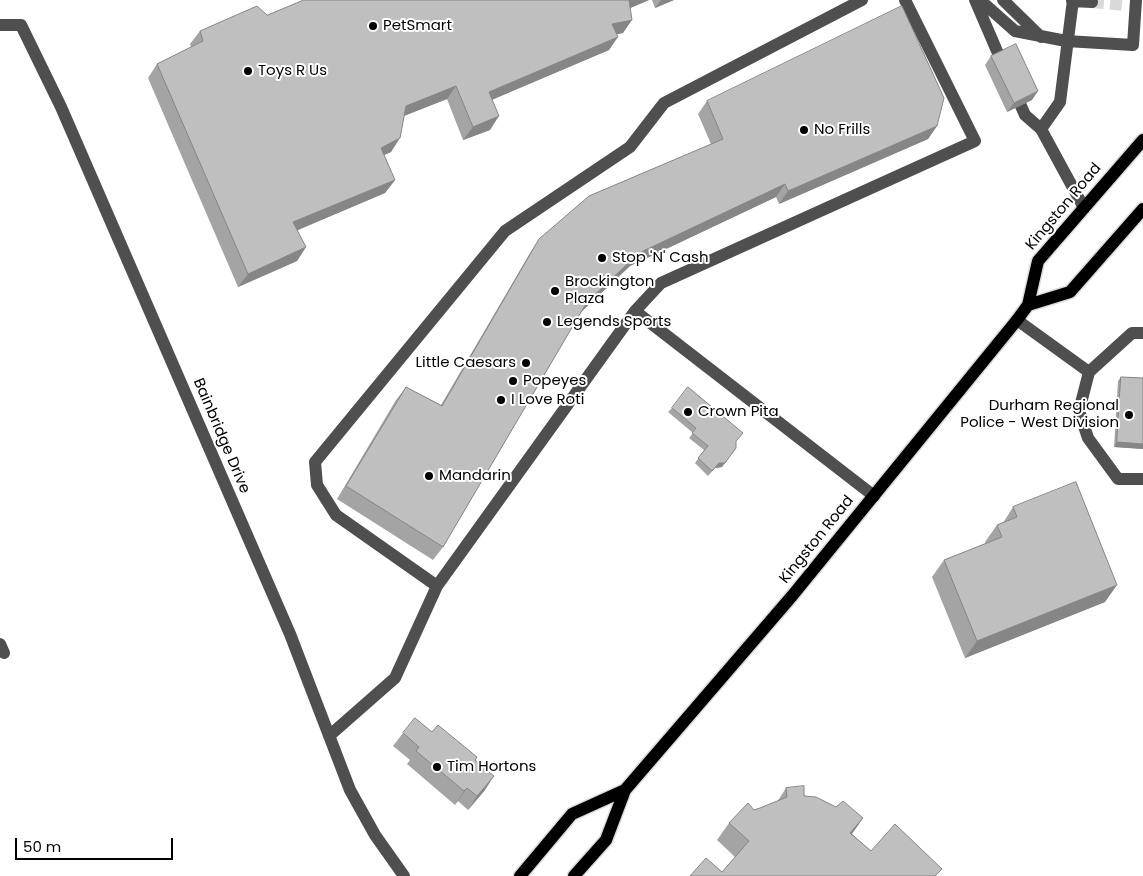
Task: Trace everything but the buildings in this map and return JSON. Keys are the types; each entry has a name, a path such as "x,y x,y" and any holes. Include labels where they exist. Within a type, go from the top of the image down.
{"main road":[{"name":"Kingston Road","path":"574,876 606,840 625,790 792,596 1017,320 1028,305 1038,261 1143,140"},
{"path":"1028,305 1070,292 1143,208"},
{"name":"Kingston Road","path":"520,876 572,814 625,790"}],"street":[{"path":"437,586 336,515 317,486 315,462 505,230 630,147 664,103 862,0"},
{"path":"329,736 395,678 437,586 635,311 661,283 975,141 905,0"},
{"path":"975,0 1000,58"},
{"path":"980,0 1015,31 1042,38 1066,41 1133,45 1132,3"},
{"path":"1003,0 1042,38"},
{"path":"1041,129 1060,102 1072,0 1092,2"},
{"name":"Bainbridge Drive","path":"0,25 21,25 61,107 290,634 350,790 375,835 404,876"},
{"path":"1021,106 1025,115 1041,129 1084,208"},
{"path":"635,311 874,496"},
{"path":"1017,320 1089,372"},
{"path":"1143,334 1132,333 1089,372 1079,411 1088,438 1118,479 1143,479"}],"tunnel":[{"path":"1092,2 1125,5"}],"place":[{"name":"PetSmart","path":"373,26"},
{"name":"Toys R Us","path":"248,71"},
{"name":"No Frills","path":"804,130"},
{"name":"Stop 'N' Cash","path":"602,258"},
{"name":"Brockington Plaza","path":"555,291"},
{"name":"Legends Sports","path":"547,322"},
{"name":"Little Caesars","path":"526,363"},
{"name":"Popeyes","path":"513,381"},
{"name":"I Love Roti","path":"501,400"},
{"name":"Crown Pita","path":"688,412"},
{"name":"Durham Regional Police - West Division","path":"1129,415"},
{"name":"Mandarin","path":"429,476"},
{"name":"Tim Hortons","path":"437,767"}]}
